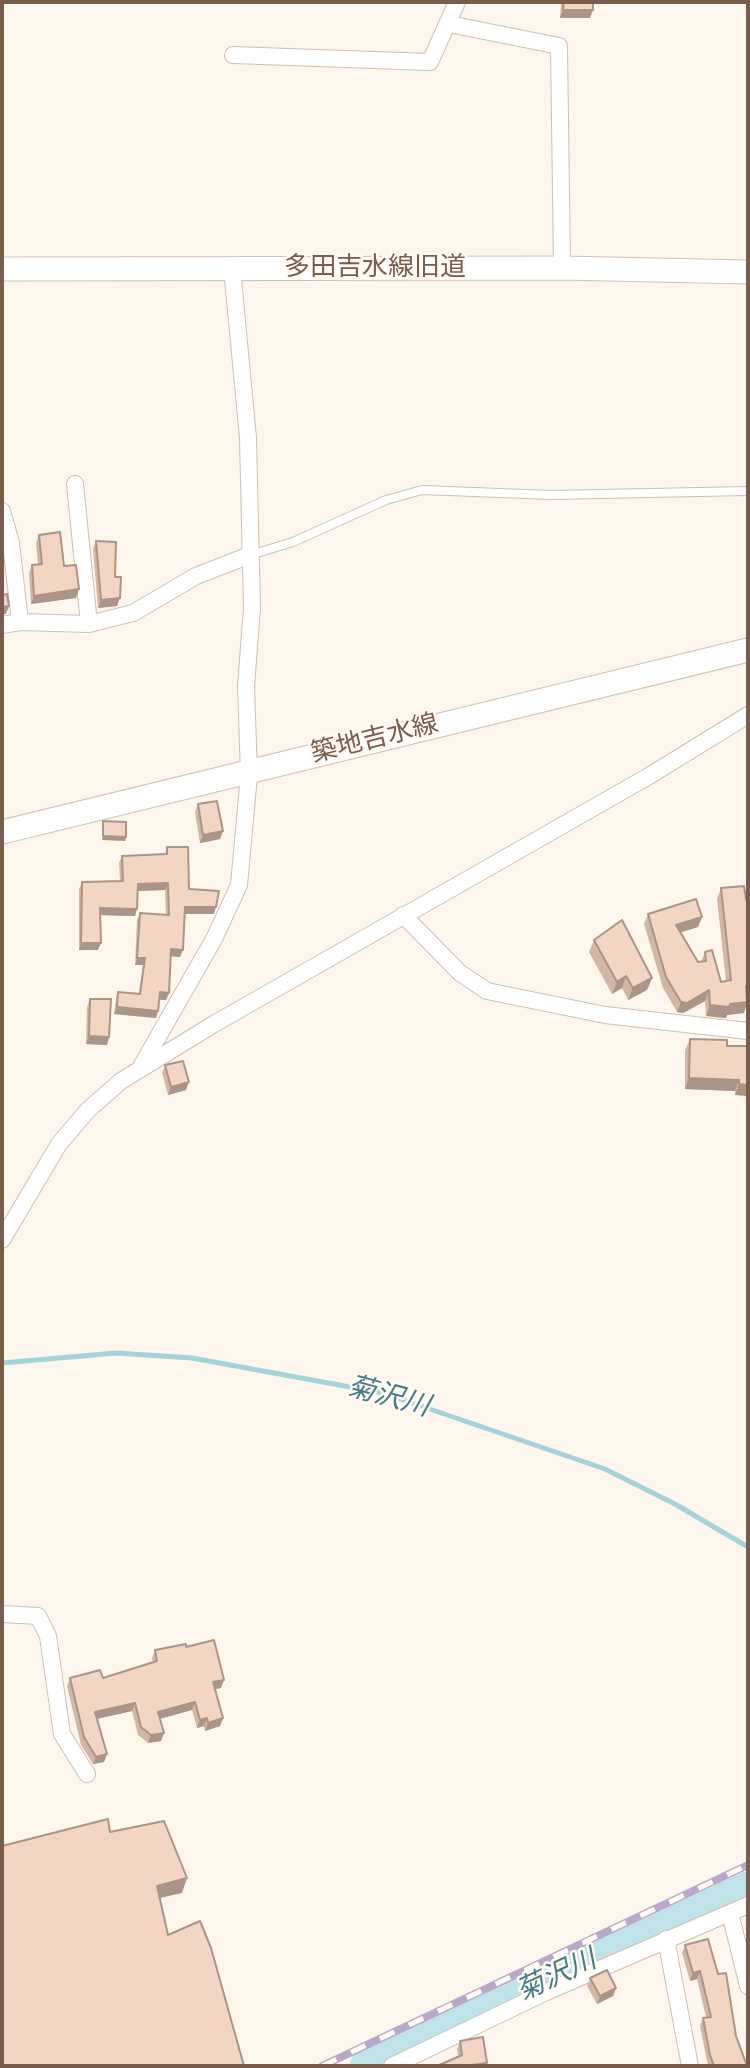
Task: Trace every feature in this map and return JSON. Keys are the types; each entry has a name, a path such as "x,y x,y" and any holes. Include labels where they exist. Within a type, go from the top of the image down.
{"main road":[{"name":"多田吉水線旧道","path":"2,269 562,268 748,272"},
{"name":"築地吉水線","path":"2,831 747,656"}],"street":[{"path":"233,55 430,62 457,2"},
{"path":"449,24 559,46 562,268"},
{"path":"141,1067 214,939 239,885 249,771 246,686 252,608 248,439 232,268"},
{"path":"75,484 89,624"},
{"path":"2,511 11,543 20,622"},
{"path":"2,625 20,622 89,624 133,612 196,576 250,555"},
{"path":"2,1240 59,1144 88,1110 141,1067 660,770 748,715"},
{"path":"403,915 460,973 487,991 606,1015 748,1031"},
{"path":"2,1614 38,1616 48,1636 62,1734 86,1774"},
{"path":"392,2066 666,1939 748,1905"},
{"path":"730,1913 748,1986"},
{"path":"666,1939 690,2066"}],"lane":[{"path":"250,555 293,542 386,500 422,490 551,495 748,491"}],"building":[{"path":"564,2 593,2 593,10 563,10"},
{"path":"60,532 64,566 76,565 79,589 34,596 32,565 42,564 39,535"},
{"path":"96,541 116,542 115,577 121,577 120,598 101,600"},
{"path":"7,594 9,606 2,607 2,595"},
{"path":"217,801 223,831 203,835 198,804"},
{"path":"103,821 126,822 126,837 103,836"},
{"path":"167,847 188,847 189,889 219,891 216,907 185,907 183,950 171,949 169,993 160,992 158,1011 117,1007 118,992 140,994 145,958 137,958 140,913 169,915 168,883 138,884 137,909 100,908 101,943 81,943 82,882 123,881 122,856 167,854"},
{"path":"744,886 748,900 747,1002 730,1004 729,1007 710,1005 709,990 687,1003 681,1002 666,977 648,914 696,899 702,917 676,925 698,962 706,961 705,952 712,950 721,982 731,980 721,888"},
{"path":"622,920 652,978 633,988 626,976 617,982 594,940"},
{"path":"90,999 111,999 109,1037 89,1036"},
{"path":"690,1039 727,1040 727,1046 748,1046 748,1085 739,1084 739,1080 689,1078"},
{"path":"183,1061 189,1082 171,1087 165,1065"},
{"path":"214,1640 224,1680 213,1682 223,1718 208,1723 207,1718 200,1720 195,1702 158,1712 164,1733 151,1735 141,1727 135,1703 95,1712 107,1754 96,1757 84,1737 70,1678 100,1670 103,1678 157,1661 155,1650 186,1644 186,1647"},
{"path":"108,1819 110,1832 164,1821 187,1878 157,1886 168,1935 200,1921 211,1948 244,2066 2,2066 2,1846"},
{"path":"708,1939 718,1974 726,1973 736,2036 747,2066 714,2066 710,2055 703,2018 711,2017 700,1971 693,1973 685,1945"},
{"path":"607,1970 616,1988 600,1996 590,1978"},
{"path":"483,2037 487,2063 437,2066 462,2055 460,2041"}],"waterway":[{"name":"菊沢川","path":"2,1363 116,1353 192,1358 383,1393 605,1469 675,1504 748,1547"},
{"name":"菊沢川","path":"366,2066 748,1888"}],"railway":[{"path":"322,2066 748,1865"}]}
